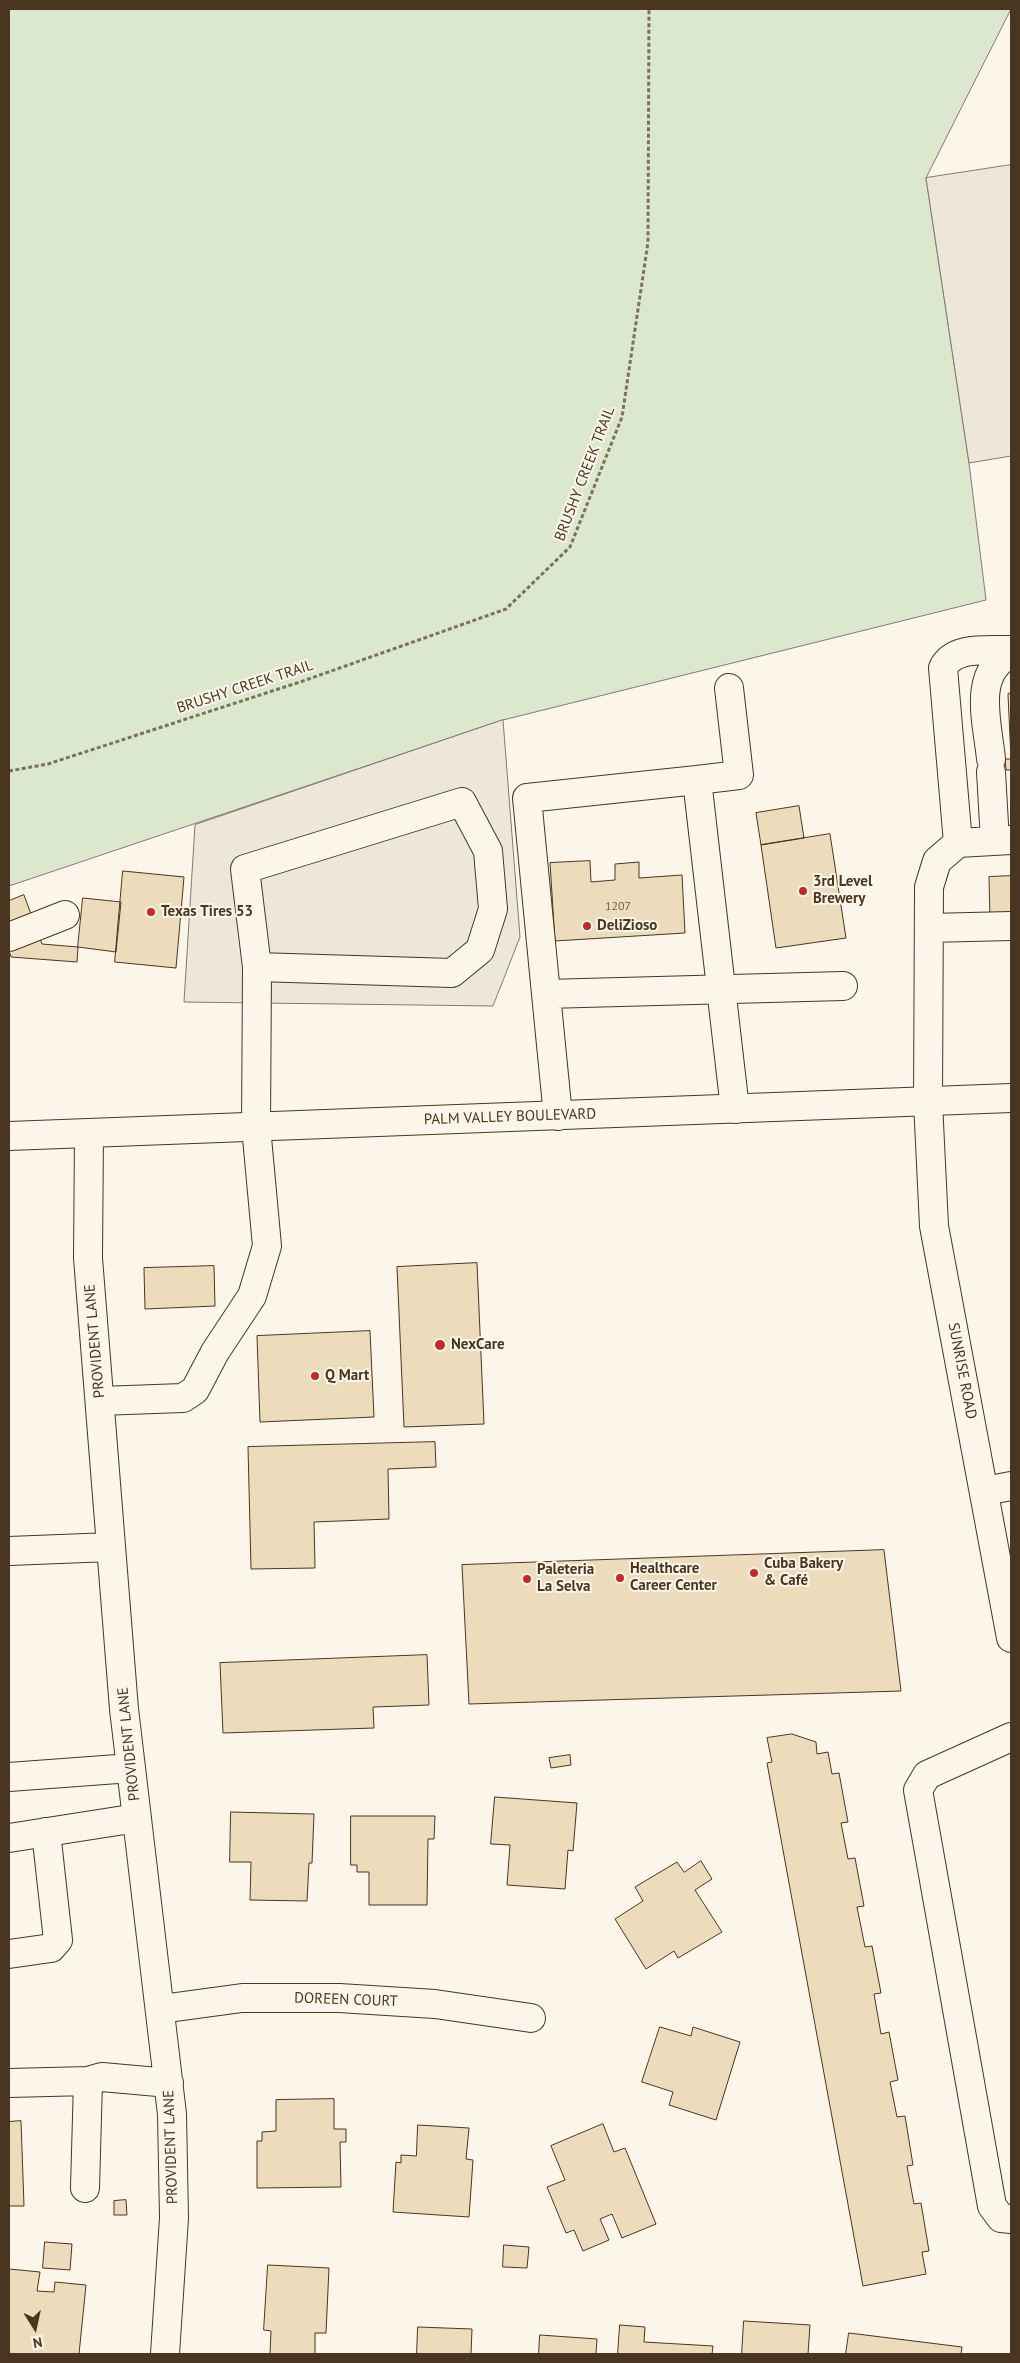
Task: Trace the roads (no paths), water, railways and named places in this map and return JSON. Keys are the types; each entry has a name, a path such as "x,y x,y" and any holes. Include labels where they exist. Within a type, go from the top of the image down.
{"main road":[{"path":"1011,650 954,654 947,660 943,668 958,843 1003,841 991,765 985,690 994,666 1011,654"},
{"path":"558,1116 527,798 739,774 729,688"},
{"path":"697,780 735,1109"},
{"path":"100,1401 183,1398 195,1390 215,1352 252,1296 267,1246 256,1127 257,967 245,869 462,802 488,851 493,909 480,950 452,973 257,967"},
{"name":"SUNRISE ROAD","path":"958,843 937,860 929,887 928,1102 934,1226 998,1489 1011,1638"},
{"path":"9,937 65,915"},
{"path":"929,928 1011,926"},
{"path":"546,994 843,986"},
{"name":"PALM VALLEY BOULEVARD","path":"9,1136 1011,1098"},
{"name":"PROVIDENT LANE","path":"89,1133 88,1258 124,1709 172,2114 174,2218 165,2354"},
{"path":"9,1551 111,1547"},
{"path":"1011,1737 927,1775 918,1790 992,2206 1000,2218 1011,2219"},
{"path":"9,1777 131,1768"},
{"path":"9,1838 137,1818"},
{"path":"9,1954 51,1948 58,1940 46,1832"},
{"name":"DOREEN COURT","path":"161,2009 242,1998 339,1998 435,2004 531,2018"},
{"path":"9,2083 88,2081 102,2077 169,2083"},
{"path":"85,2188 88,2081"}],"place":[{"name":"3rd Level Brewery","path":"803,891"},
{"name":"Texas Tires 53","path":"151,912"},
{"name":"DeliZioso","path":"587,926"},
{"name":"NexCare","path":"440,1345"},
{"name":"Q Mart","path":"315,1376"},
{"name":"Cuba Bakery & Café","path":"754,1573"},
{"name":"Healthcare Career Center","path":"620,1578"},
{"name":"Paleteria La Selva","path":"527,1579"}]}
